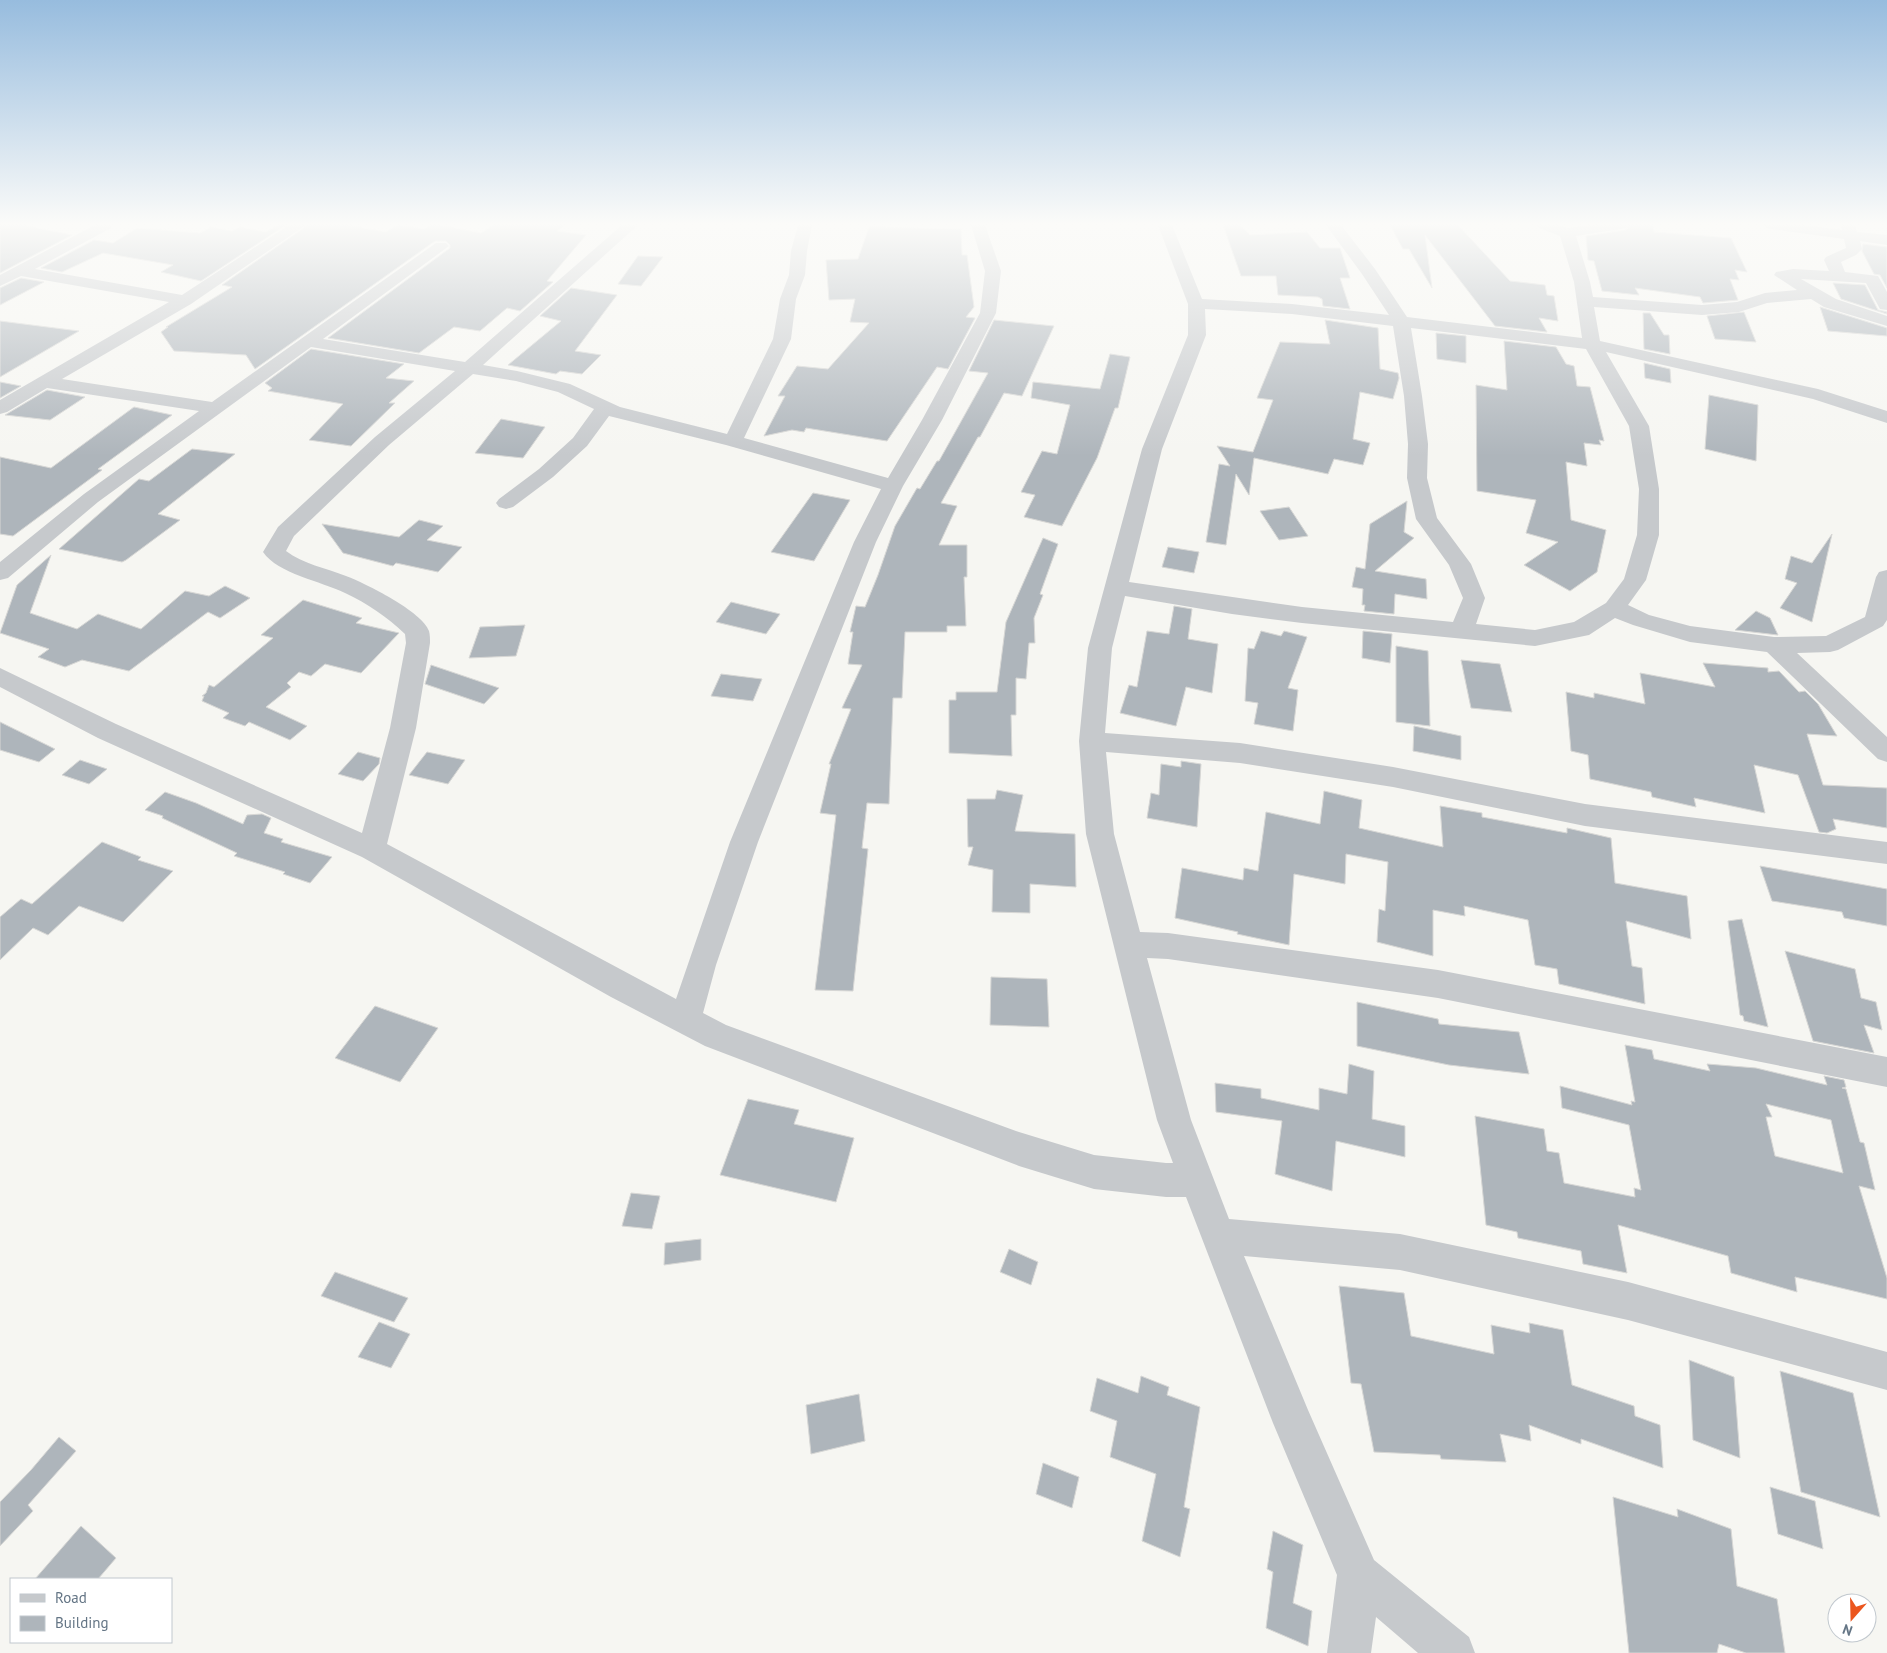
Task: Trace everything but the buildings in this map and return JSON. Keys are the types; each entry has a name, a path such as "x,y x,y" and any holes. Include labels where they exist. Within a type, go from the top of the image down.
{"street":[{"path":"0,408 181,302"},
{"path":"0,573 91,498 214,408 364,302"},
{"path":"372,849 403,728 418,643 418,631 397,612 375,598 326,576 282,560 274,552 286,532 382,441 544,302"},
{"path":"733,441 782,339 788,302"},
{"path":"685,1020 701,965 744,842 818,664 865,542 893,486 932,420 988,313 989,302"},
{"path":"1389,302 1401,321 1418,444 1417,478 1428,519 1460,564 1474,598 1462,630"},
{"path":"1117,587 1232,606 1302,615 1535,638 1581,629 1614,608 1636,580 1648,534 1649,490 1639,426 1592,344 1585,302"},
{"path":"1600,302 1702,310 1739,306 1752,302"},
{"path":"1828,302 1886,313"},
{"path":"1453,1653 1359,1575 1294,1423 1195,1180 1174,1120 1100,834 1092,741 1100,648 1152,449 1197,335 1196,304 1292,309 1592,344 1818,394 1887,417"},
{"path":"310,342 517,376 564,388 605,408 733,441 893,486"},
{"path":"44,382 214,408"},
{"path":"506,503 546,473 580,442 605,408"},
{"path":"1614,608 1641,620 1690,634 1774,645 1830,644 1875,621 1887,576"},
{"path":"1774,645 1887,752"},
{"path":"0,677 107,731 372,849 622,987 725,1039 1019,1149 1094,1172 1166,1180 1195,1180"},
{"path":"1092,741 1240,754 1393,777 1585,815 1887,853"},
{"path":"1128,944 1168,946 1438,984 1887,1072"},
{"path":"1218,1236 1400,1252 1628,1301 1887,1371"},
{"path":"1349,1653 1359,1575"}]}
